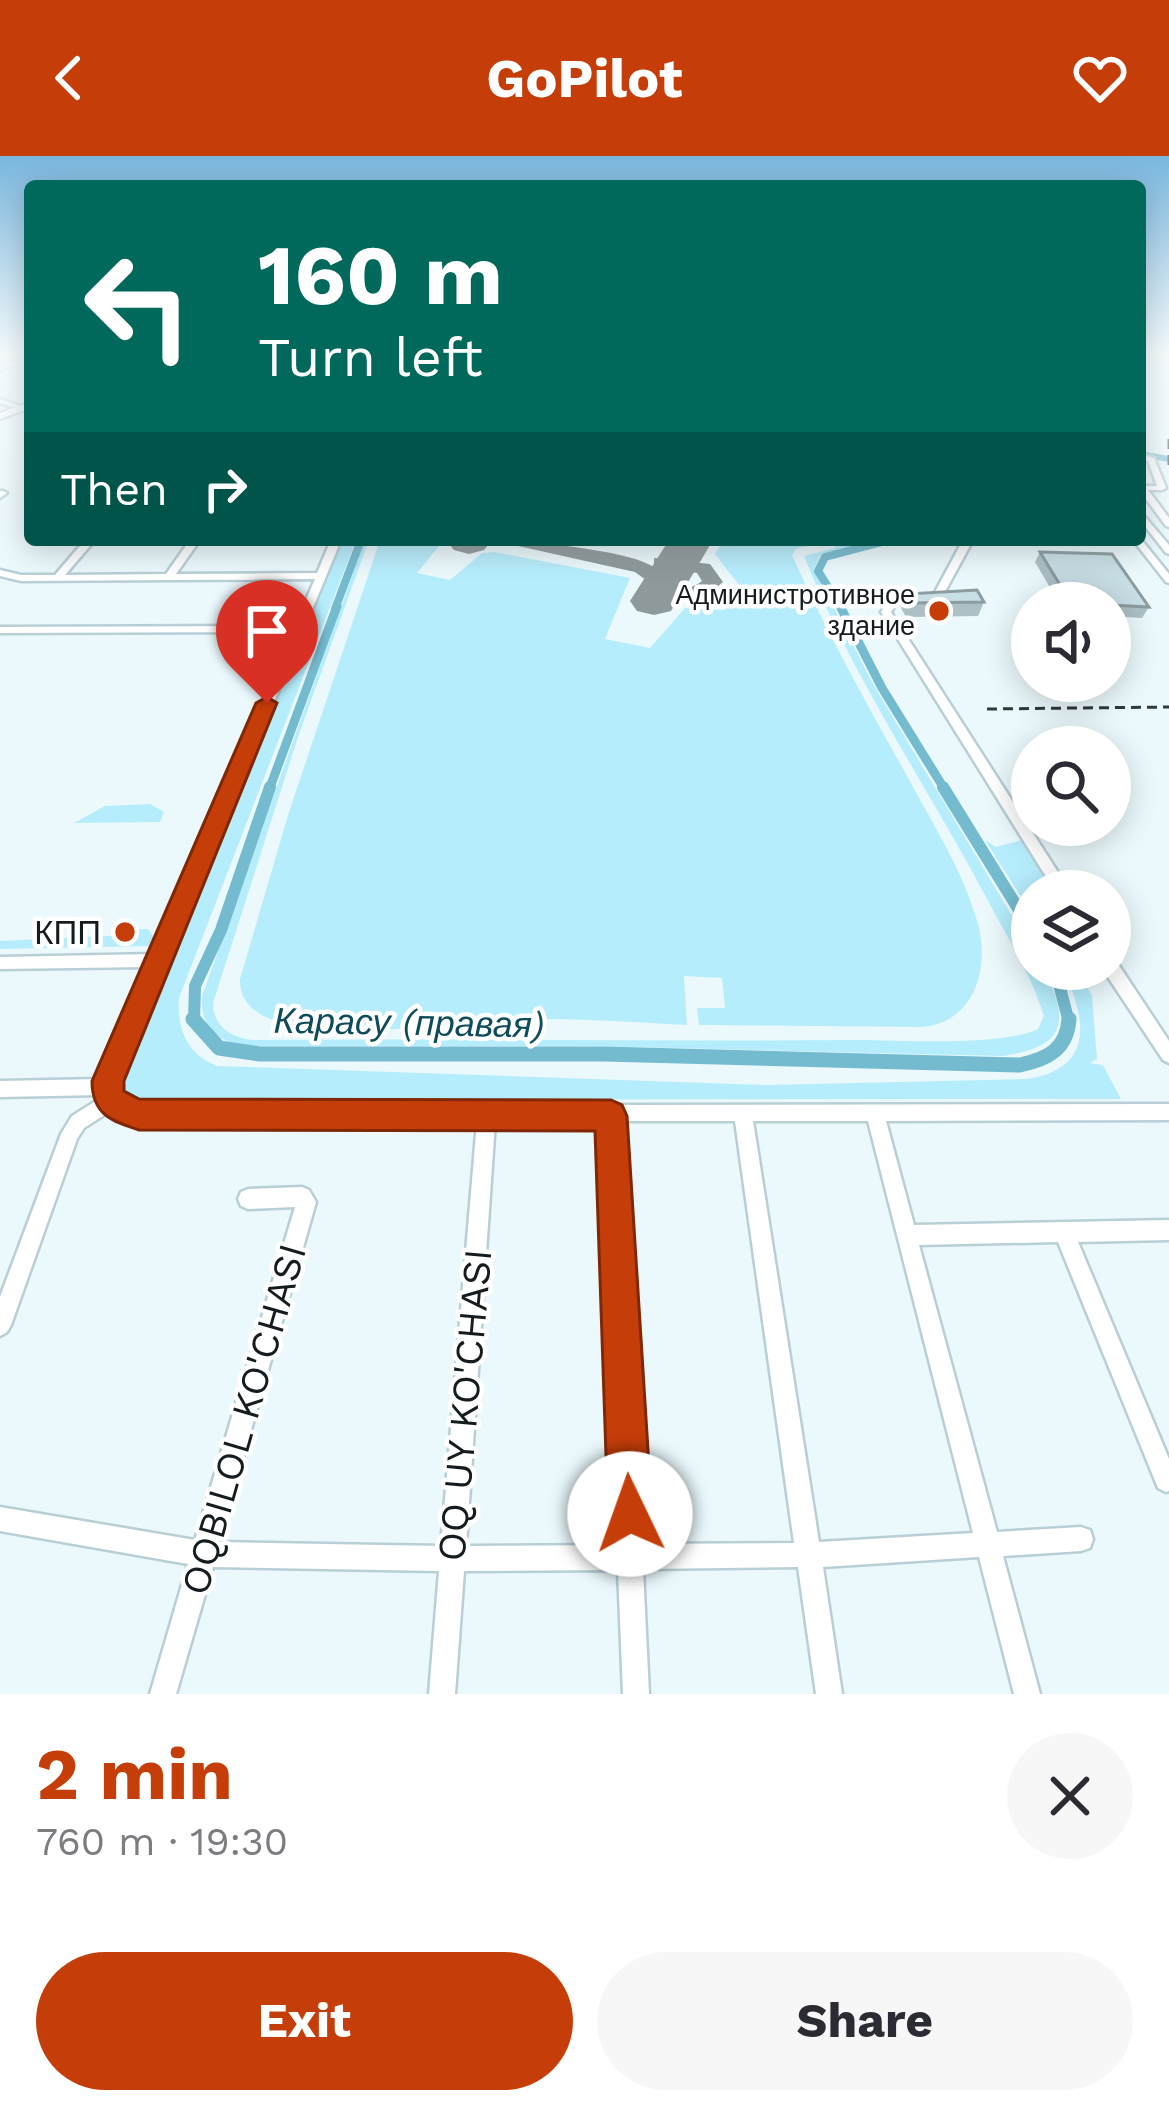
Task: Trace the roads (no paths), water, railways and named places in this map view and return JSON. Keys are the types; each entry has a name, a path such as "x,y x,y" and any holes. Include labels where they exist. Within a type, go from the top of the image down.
{"street":[{"path":"1146,458 1162,488 1146,488"},
{"path":"1146,494 1169,526"},
{"path":"1146,528 1169,551"},
{"path":"59,576 85,546"},
{"path":"169,577 191,546"},
{"path":"0,1325 70,1134 109,1094 159,960 334,546"},
{"path":"965,546 937,597 896,600 886,610 1050,870"},
{"path":"1143,546 1166,574"},
{"path":"1148,553 1169,551"},
{"path":"0,573 21,578 322,576"},
{"path":"0,587 21,578"},
{"path":"0,630 286,629"},
{"path":"0,963 159,960"},
{"path":"1126,990 1169,1055"},
{"path":"0,1089 109,1094 139,1114 1169,1112"},
{"path":"874,1113 1027,1694"},
{"name":"OQ UY KO'CHASI","path":"442,1694 487,1115"},
{"path":"743,1115 829,1694"},
{"path":"611,1116 635,1694"},
{"name":"OQBILOL KO'CHASI","path":"163,1694 306,1202 302,1197 248,1199"},
{"path":"907,1235 1169,1230"},
{"path":"1065,1234 1166,1480"},
{"path":"0,1519 205,1554 808,1555 1082,1539"}],"waterway":[{"name":"Карасу (правая)","path":"1146,455 1169,459"},
{"name":"Карасу (правая)","path":"335,609 359,546"},
{"name":"Карасу (правая)","path":"842,609 818,571 825,557 867,546"},
{"name":"Карасу (правая)","path":"269,790 337,606"},
{"name":"Карасу (правая)","path":"840,606 882,688 945,790"},
{"name":"Карасу (правая)","path":"194,1020 195,986 221,930 270,787"},
{"name":"Карасу (правая)","path":"943,787 1011,897"},
{"name":"Карасу (правая)","path":"1061,990 1069,1021"},
{"name":"Карасу (правая)","path":"194,1020 219,1048 260,1054 604,1054 1020,1065 1054,1051 1069,1021"}],"railway":[{"path":"1169,439 1169,471"},
{"path":"987,709 1169,707"}],"place":[{"name":"Администротивное здание","path":"939,611"},
{"name":"КПП","path":"125,932"}]}
